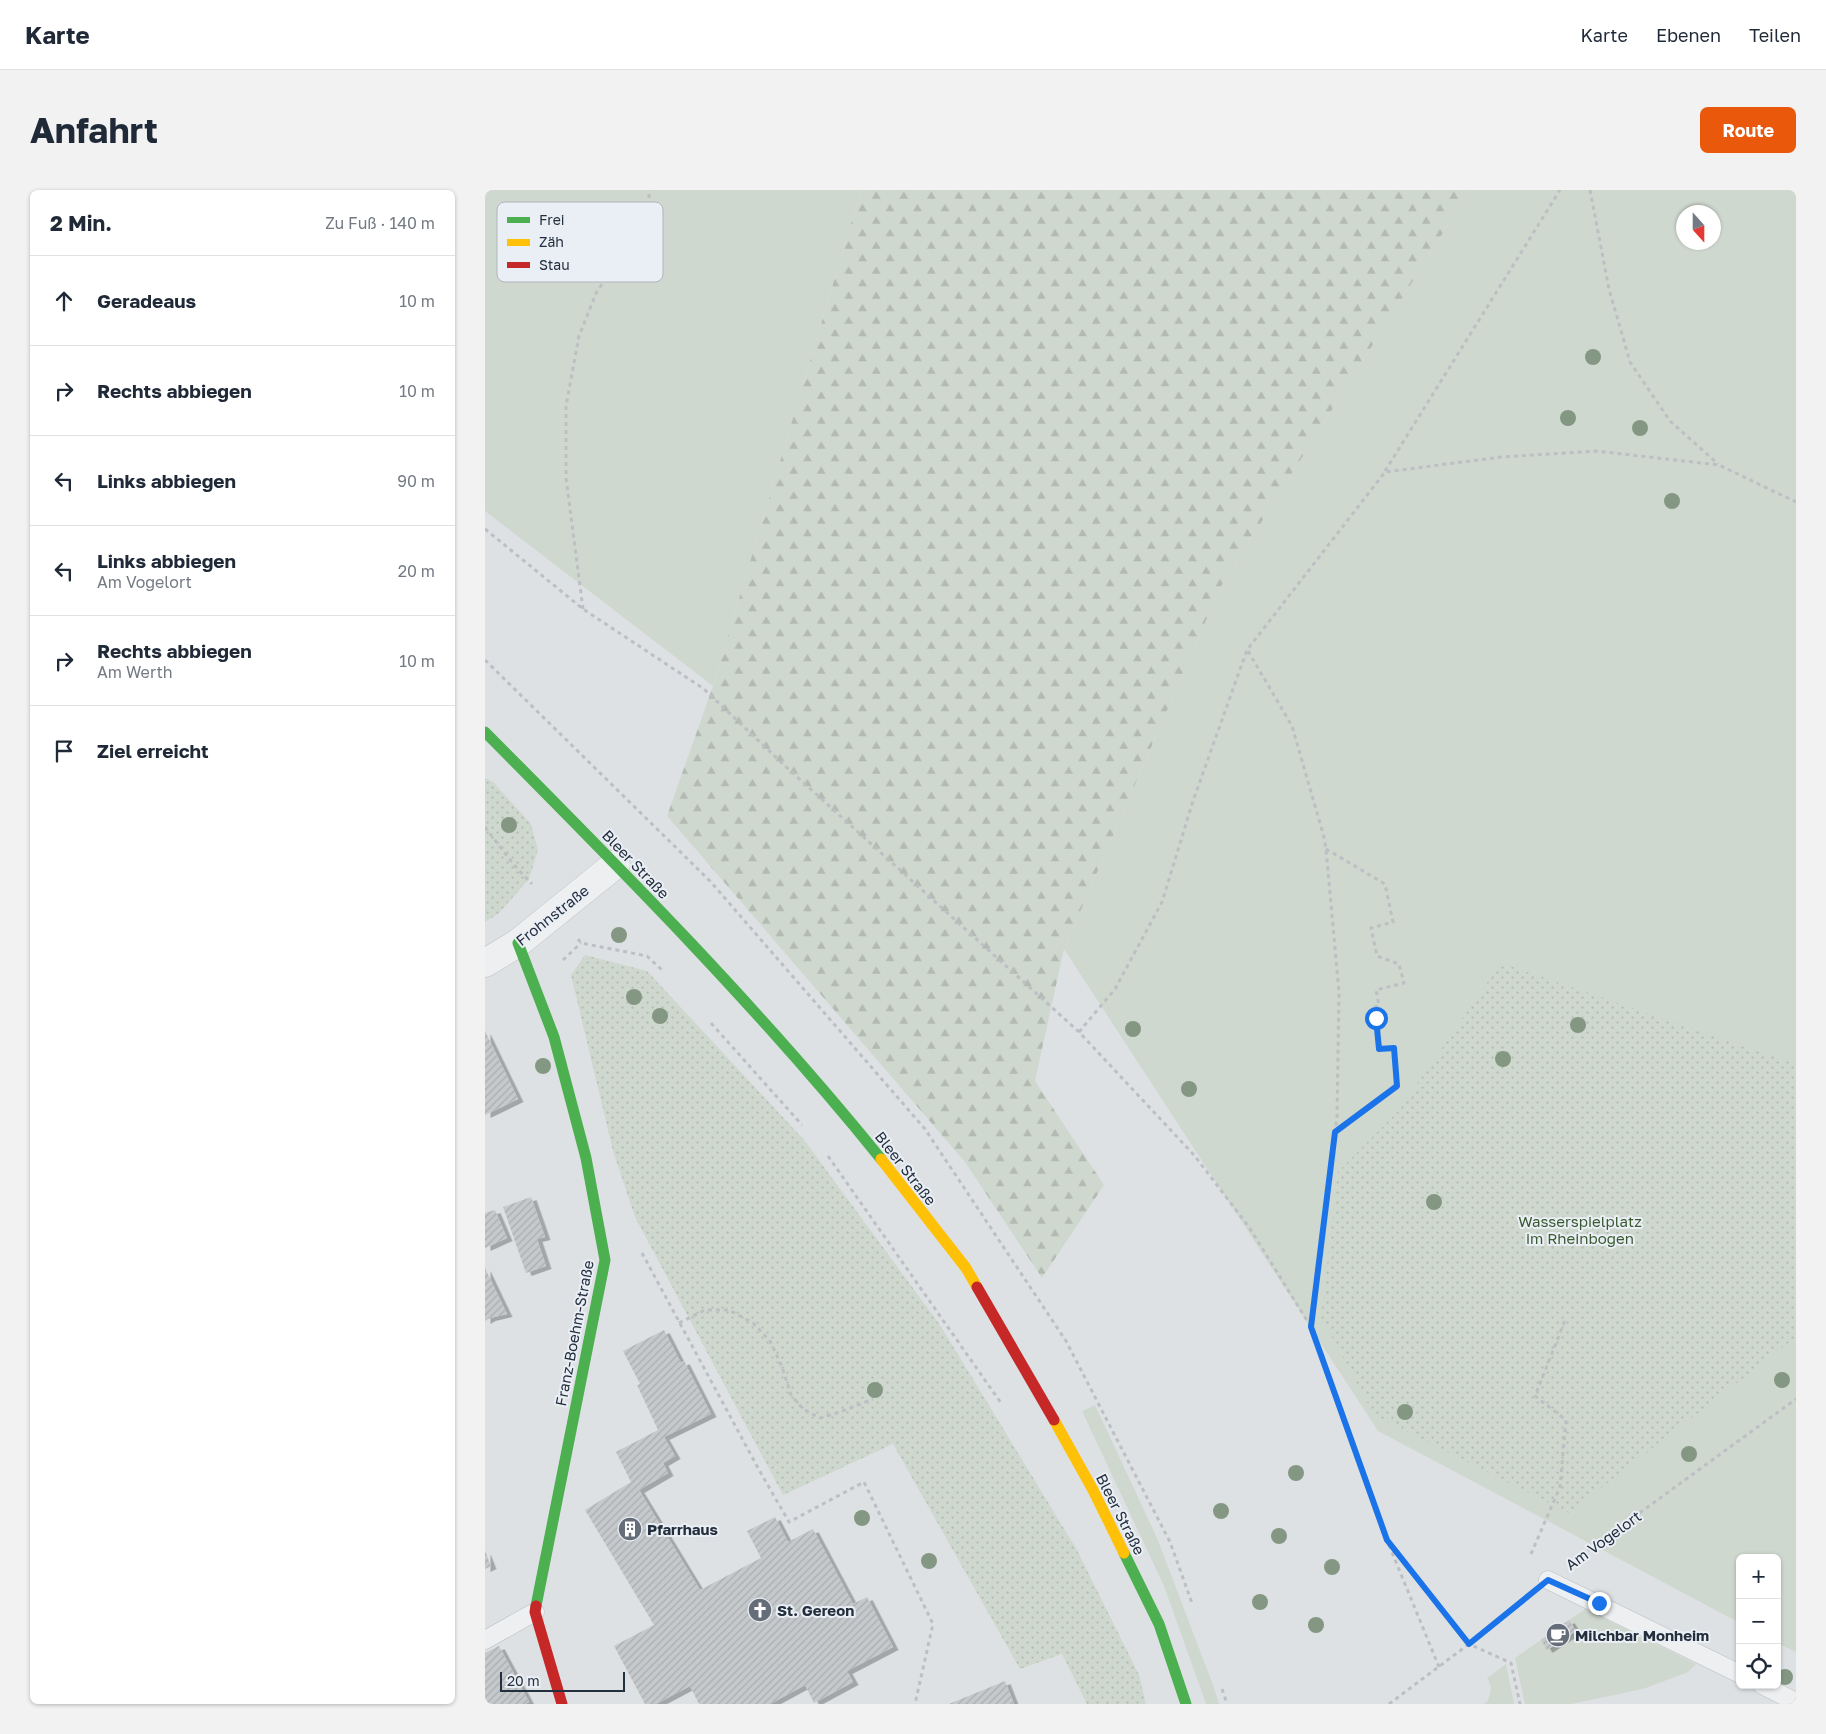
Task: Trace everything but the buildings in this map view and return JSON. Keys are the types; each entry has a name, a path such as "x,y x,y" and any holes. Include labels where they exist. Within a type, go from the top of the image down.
{"street":[{"name":"Bleer Straße","path":"485,732 616,864 786,1046 880,1158 966,1268 1035,1385 1093,1490 1159,1624 1186,1704"},
{"name":"Frohnstraße","path":"485,963 518,943 616,864"},
{"name":"Franz-Boehm-Straße","path":"518,943 554,1037 586,1158 605,1260 535,1612 562,1704"}],"lane":[{"path":"1548,1580 1736,1672"},
{"path":"485,1640 535,1612"},
{"path":"1770,1689 1796,1702"}],"path":[{"path":"1079,1032 1115,989 1162,902 1193,801 1247,650 1385,472 1560,190"},
{"path":"1590,190 1609,289 1630,362 1670,421 1719,465 1796,502"},
{"path":"583,610 566,478 566,406 579,336 597,291 604,282"},
{"path":"1385,472 1501,457 1596,451 1719,465"},
{"path":"485,529 583,610 704,689 785,766 1079,1032 1194,1155 1249,1228 1311,1327 1387,1540 1439,1667"},
{"path":"1247,650 1292,726 1326,849 1339,992 1337,1117 1311,1327"},
{"path":"485,827 514,865 557,911 581,943 647,956 666,974"},
{"path":"1326,849 1385,884 1393,922 1371,928 1377,956 1399,964 1404,983 1376,990 1379,1006 1374,1007 1379,1049 1394,1048 1397,1086 1335,1132"},
{"path":"705,1016 803,1127"},
{"path":"823,1149 1005,1408"},
{"path":"639,1248 757,1468 789,1522 865,1482 933,1624 915,1704"},
{"path":"679,1323 705,1310 729,1310 753,1323 770,1341 782,1367 791,1395 803,1409 820,1418 873,1398"},
{"path":"1530,1557 1560,1487 1566,1420 1535,1396 1566,1318"},
{"name":"Am Vogelort","path":"1548,1580 1796,1399"},
{"path":"1387,1540 1469,1644 1511,1663 1520,1704"},
{"path":"1389,1704 1469,1644 1525,1598 1525,1590"}],"green space":[{"path":"485,190 861,190 713,686 485,511"},
{"path":"861,190 1470,190 1220,588 1064,949 1035,1081 1104,1185 1042,1278 965,1162 667,816 713,686"},
{"path":"1470,190 1796,190 1796,1652 1781,1645 1781,1554 1736,1554 1736,1621 1378,1431 1064,949 1220,588"},
{"path":"485,778 493,782 531,824 538,850 529,879 498,914 485,922"},
{"path":"585,955 647,971 805,1141 940,1325 1077,1550 1139,1675 1146,1704 1087,1704 1062,1654 1020,1669 893,1444 783,1495 635,1217 613,1151 571,975"},
{"name":"Wasserspielplatz im Rheinbogen","path":"1501,963 1796,1064 1796,1337 1569,1513 1374,1415 1321,1317 1338,1172 1398,1111"},
{"path":"1095,1405 1157,1538 1219,1704 1206,1704 1164,1586 1082,1411"},
{"path":"1585,1609 1696,1664 1688,1672 1643,1689 1571,1704 1525,1704 1515,1658"},
{"path":"1506,1664 1514,1704 1483,1704 1487,1702 1491,1687 1487,1678"}],"traffic: fast":[{"path":"485,732 689,941 787,1048 881,1159"},
{"path":"518,943 554,1037 586,1158 605,1260 536,1606"},
{"path":"1124,1553 1159,1624 1186,1704"}],"traffic: slow":[{"path":"881,1159 966,1268 977,1287"},
{"path":"1054,1420 1093,1490 1124,1553"}],"traffic: jam":[{"path":"977,1287 1054,1420"},
{"path":"536,1606 535,1612 562,1704"}],"place":[{"name":"Pfarrhaus","path":"630,1529"},
{"name":"St. Gereon","path":"760,1610"},
{"name":"Milchbar Monheim","path":"1558,1635"}],"route":[{"path":"1376,1018 1379,1049 1394,1048 1397,1086 1335,1132 1311,1327 1387,1540 1469,1644 1548,1580 1599,1603"}]}
